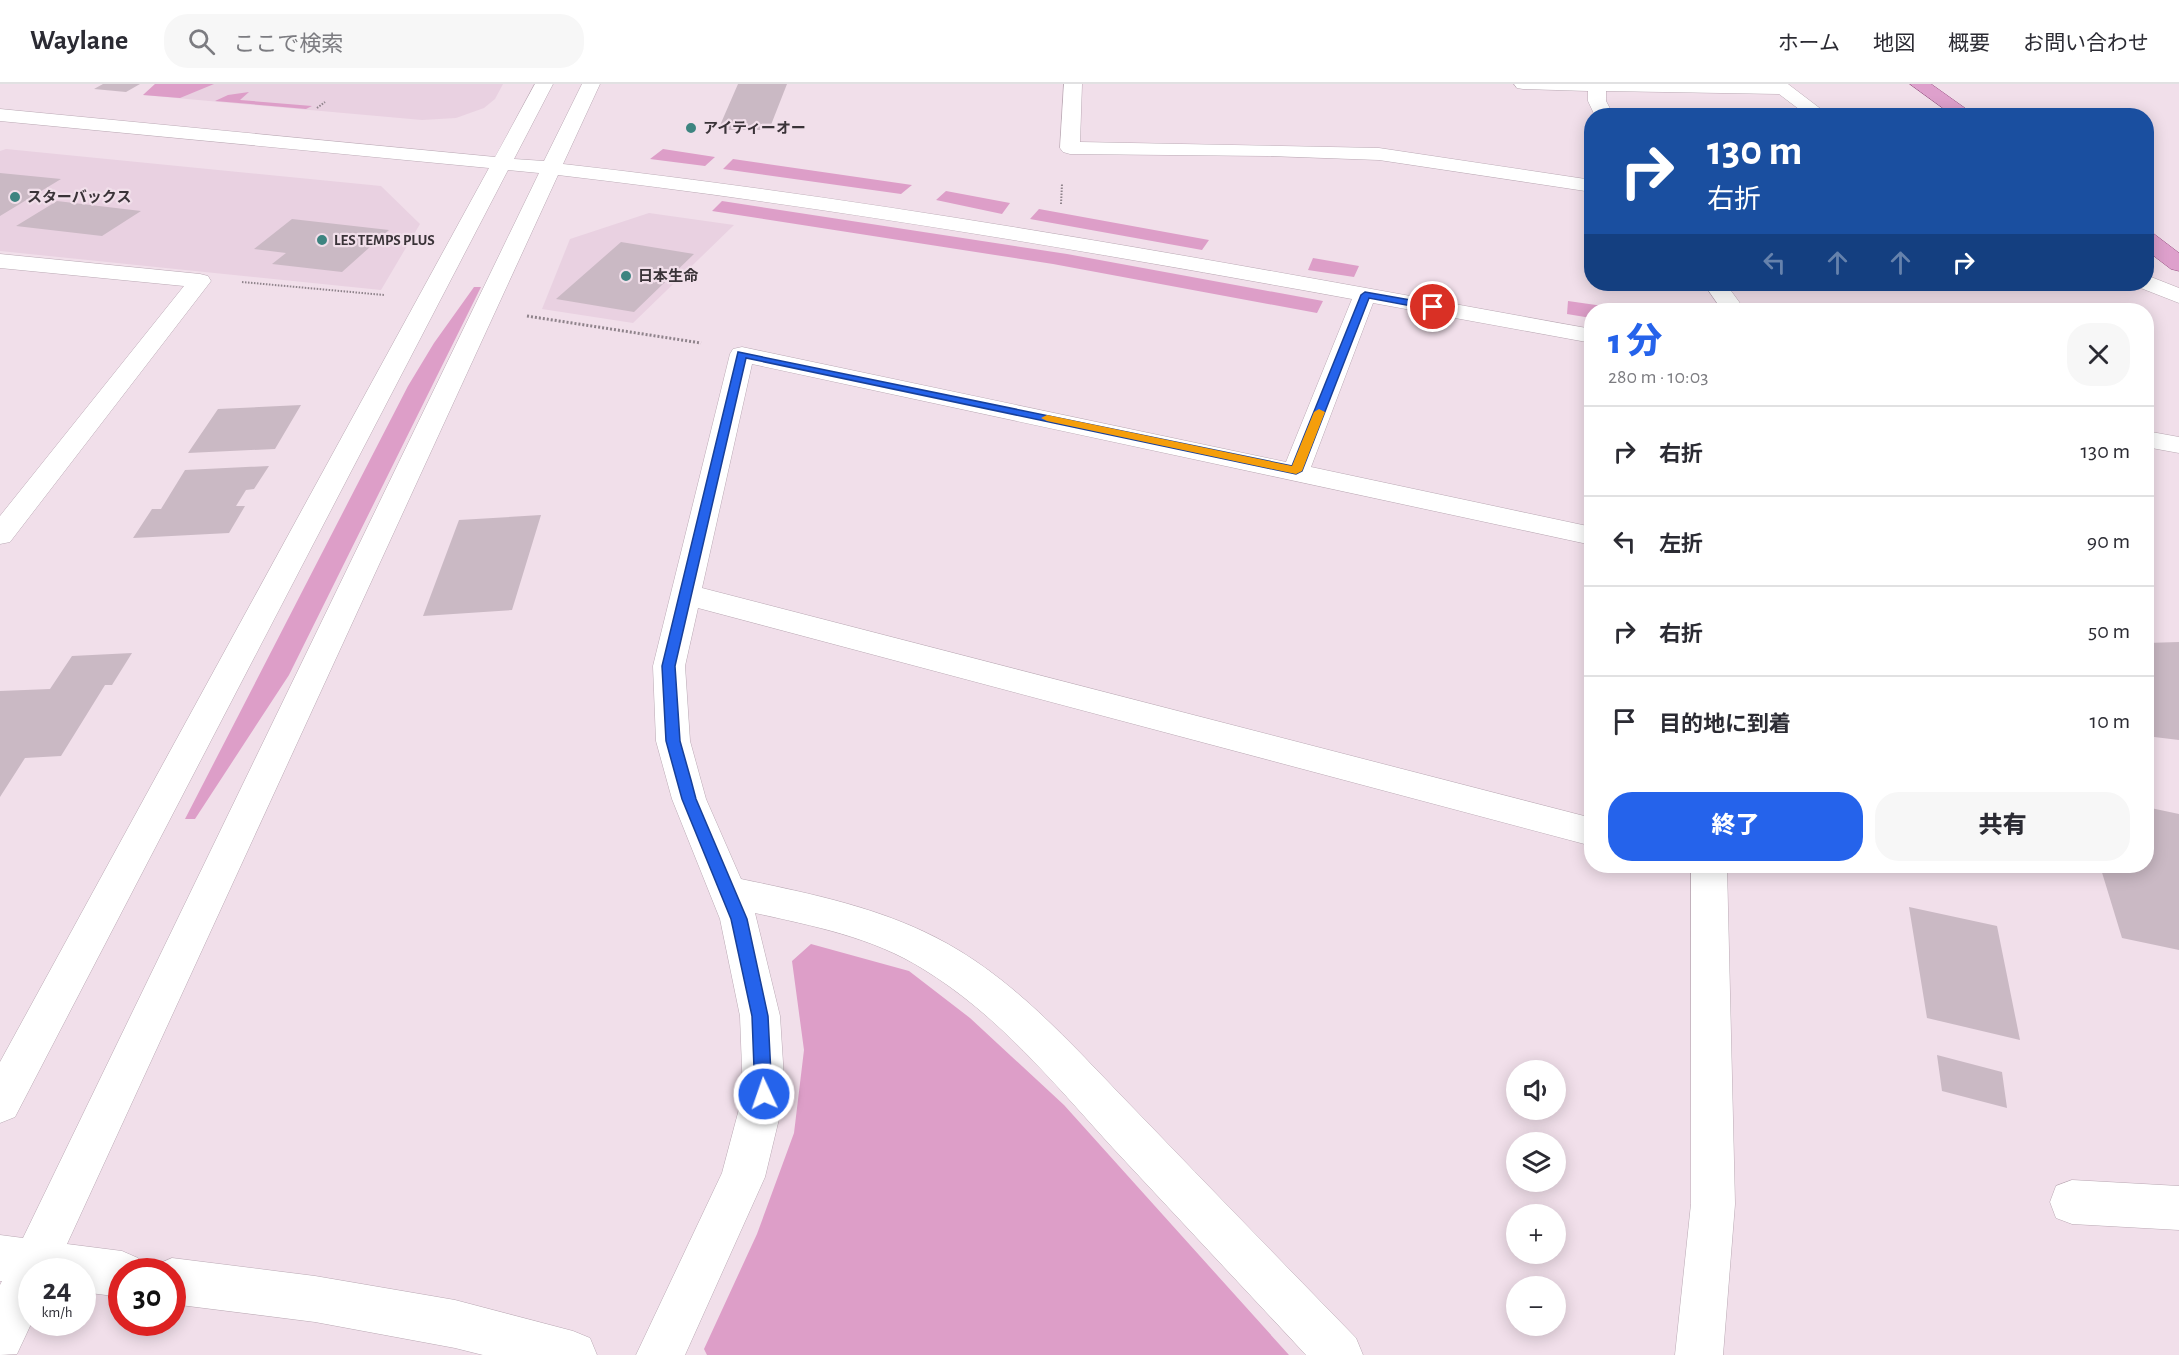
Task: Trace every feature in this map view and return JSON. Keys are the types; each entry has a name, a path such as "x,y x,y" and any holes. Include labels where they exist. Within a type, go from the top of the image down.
{"main road":[{"path":"1919,84 1955,108"},
{"path":"2154,245 2179,264"}],"street":[{"path":"0,1103 544,84"},
{"path":"19,1258 591,84"},
{"path":"1073,84 1070,148 1267,150 1379,154 1584,185"},
{"path":"1523,84 1779,86 1810,108"},
{"path":"1597,85 1597,101 1601,108"},
{"path":"4,124 35,118 240,140 503,163 715,187 982,226 1584,335"},
{"path":"2,263 200,281"},
{"path":"0,535 200,281"},
{"path":"2154,285 2179,296"},
{"path":"1296,471 1365,295"},
{"path":"660,1355 743,1177 764,1094 760,1016 739,919 689,799 673,741 669,666 742,354 1584,534"},
{"path":"2154,440 2179,445"},
{"path":"685,594 1584,829"},
{"path":"1699,1355 1713,1204 1709,873"},
{"path":"728,892 846,918 903,939 951,965 1001,1004 1055,1056 1339,1355"},
{"path":"2072,1202 2179,1208"},
{"path":"0,1337 18,1261"},
{"path":"186,1283 315,1299 455,1324 573,1355"}],"path":[{"path":"200,281 218,279 393,296"},
{"path":"525,316 724,346 742,354"}],"shaded area":[{"path":"155,84 503,84 495,99 484,108 456,118 422,120 143,95"},
{"path":"155,84 214,84 180,98 143,95"},
{"path":"249,92 240,100 312,106 306,109 215,101 228,95"},
{"path":"6,149 381,186 420,224 381,290 0,251 0,151"},
{"path":"663,149 715,157 705,166 650,159"},
{"path":"733,159 912,185 901,194 723,169"},
{"path":"946,191 1010,203 1002,214 936,200"},
{"path":"722,201 1067,254 1323,301 1317,313 1053,264 712,211"},
{"path":"1039,209 1209,240 1202,250 1030,219"},
{"path":"649,213 734,225 633,323 542,309 570,239"},
{"path":"1313,258 1359,266 1354,277 1308,270"},
{"path":"474,287 481,287 289,675 195,819 185,819 408,386 434,343"},
{"path":"1568,301 1584,303 1584,317 1567,314"},
{"path":"811,944 909,971 970,1018 1064,1105 1289,1355 707,1355 704,1349 757,1234 794,1133 804,1050 792,961"}],"building":[{"path":"103,84 140,84 126,92 94,89"},
{"path":"738,84 787,84 769,130 718,130"},
{"name":"スターバックス","path":"0,173 61,179 0,216"},
{"path":"57,201 141,211 102,236 16,226"},
{"name":"LES TEMPS PLUS","path":"292,219 389,230 342,272 272,264 286,253 254,249"},
{"name":"日本生命","path":"621,242 694,254 634,312 556,299"},
{"path":"301,405 275,449 188,453 218,409"},
{"path":"269,466 254,489 246,490 236,506 245,506 229,533 133,538 152,509 161,509 185,470"},
{"path":"541,515 512,610 423,616 459,520"},
{"path":"2179,642 2179,740 2154,737 2154,643"},
{"path":"132,653 112,685 105,685 61,756 25,758 0,797 0,691 50,689 72,656"},
{"path":"2154,809 2179,814 2179,950 2122,938 2102,873 2154,873"},
{"path":"1909,907 1997,926 2020,1040 1927,1018"},
{"path":"1937,1055 2002,1072 2007,1108 1942,1091"}],"slow traffic":[{"path":"1047,418 1296,471 1319,412"}],"place":[{"name":"アイティーオー","path":"691,128"},
{"name":"スターバックス","path":"15,197"},
{"name":"LES TEMPS PLUS","path":"322,240"},
{"name":"日本生命","path":"626,276"}],"route":[{"path":"764,1094 760,1016 739,919 683,780 673,741 669,666 742,354 1296,471 1365,295 1433,307"}]}
